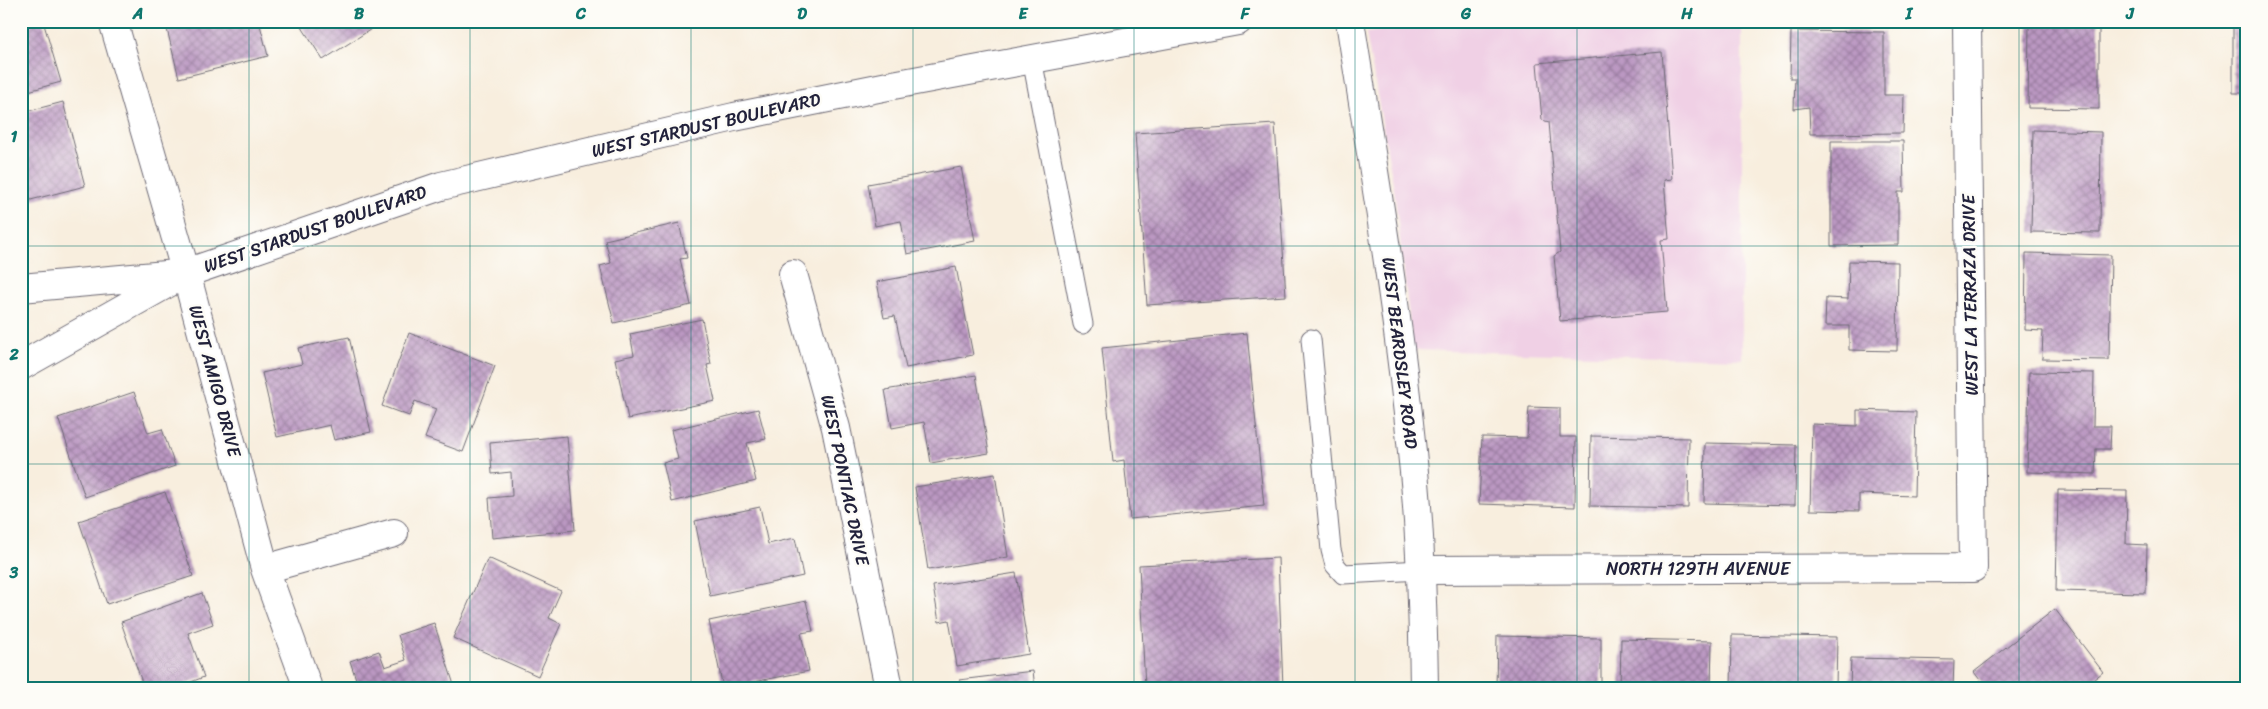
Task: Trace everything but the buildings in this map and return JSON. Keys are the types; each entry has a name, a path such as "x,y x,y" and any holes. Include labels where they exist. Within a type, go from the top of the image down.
{"street":[{"name":"WEST AMIGO DRIVE","path":"113,21 186,273 265,569 308,688"},
{"name":"WEST STARDUST BOULEVARD","path":"21,366 186,273 441,186 734,117 1238,21"},
{"name":"WEST BEARDSLEY ROAD","path":"1350,21 1397,323 1414,462 1422,570 1424,688"},
{"name":"WEST LA TERRAZA DRIVE","path":"1967,21 1973,568"},
{"name":"WEST STARDUST BOULEVARD","path":"21,288 186,273"},
{"name":"WEST PONTIAC DRIVE","path":"793,274 836,428 889,688"},
{"path":"265,569 394,533"},
{"name":"NORTH 129TH AVENUE","path":"1422,570 1973,568"}],"lane":[{"path":"1032,59 1084,324"},
{"path":"1311,339 1331,550 1335,565 1343,574 1422,570"}],"shaded area":[{"path":"1450,21 1742,21 1742,359 1413,350 1394,188 1366,33"}]}
